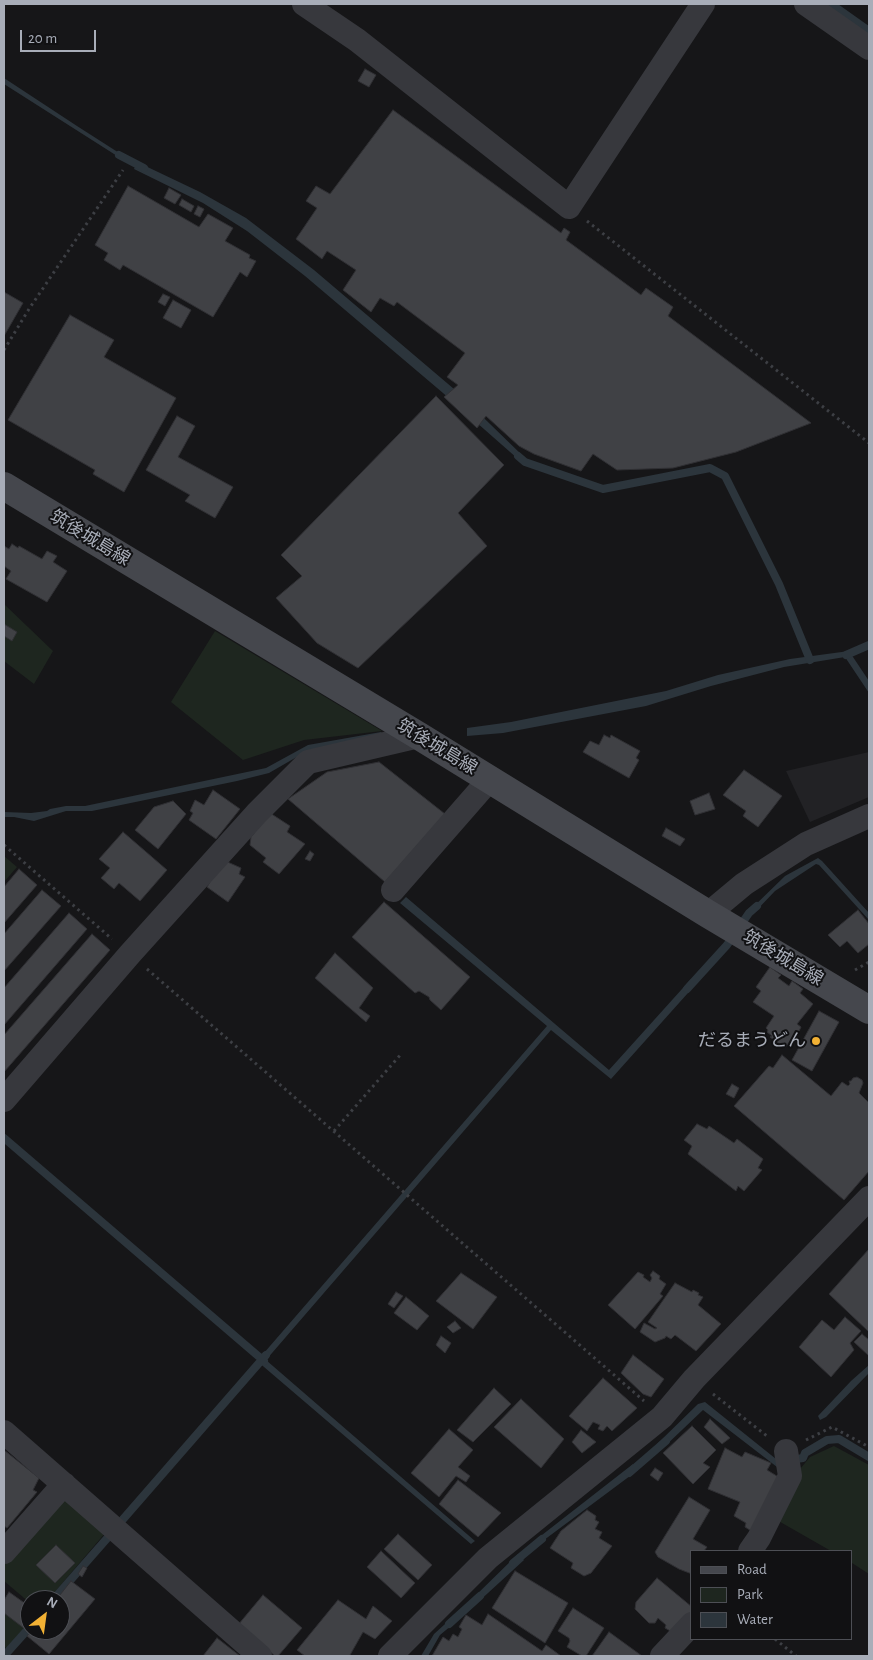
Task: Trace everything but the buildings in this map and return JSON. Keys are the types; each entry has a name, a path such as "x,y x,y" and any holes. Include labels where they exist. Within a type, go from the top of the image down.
{"main road":[{"name":"筑後城島線","path":"4,486 869,1010"}],"street":[{"path":"304,4 357,40 569,207 703,4"},
{"path":"806,4 869,48"},
{"path":"4,1100 256,812 308,762 419,736"},
{"path":"393,890 490,779"},
{"path":"708,914 744,884 806,844 869,816"},
{"path":"390,1656 488,1558 662,1417 700,1372 869,1198"},
{"path":"4,1432 260,1656"},
{"path":"751,1550 759,1538 790,1476 786,1451"},
{"path":"4,1552 64,1484"},
{"path":"662,1656 690,1626"}],"path":[{"path":"4,350 29,309 123,170"},
{"path":"569,207 869,443"},
{"path":"4,845 662,1417"},
{"path":"334,1131 402,1053"},
{"path":"776,1640 796,1656"}],"shaded area":[{"path":"869,752 869,797 810,822 786,771"}],"green space":[{"path":"4,604 53,651 34,684 4,661"},
{"path":"215,631 382,731 304,740 243,760 171,702"},
{"path":"4,856 17,867 4,882"},
{"path":"834,1446 869,1465 869,1574 853,1564 853,1550 829,1550 775,1519 800,1469 810,1457"},
{"path":"64,1497 106,1532 57,1590 20,1590 20,1595 4,1581 4,1564"},
{"path":"16,1605 20,1608 20,1634 7,1649 4,1646 4,1606"}],"water":[{"path":"4,78 127,158 125,161 4,84"},
{"path":"137,162 200,192 246,218 314,270 454,389 524,457 525,462 518,459 305,276 247,231 203,203 134,169"},
{"path":"849,651 869,681 869,693 845,657 784,667 711,686 646,706 503,733 467,736 467,728 511,722 666,691 718,675 790,659"},
{"path":"381,732 386,738 315,749 269,773 237,781 92,811 66,811 34,821 4,817 4,812 31,813 66,806 85,806 266,768 308,745"},
{"path":"818,858 869,913 869,920 816,864 775,891 754,913 748,912 785,876"},
{"path":"406,897 609,1070 691,979 696,984 611,1079 551,1030 266,1360 475,1541 471,1544 257,1361 547,1026 400,903"},
{"path":"869,1365 869,1373 826,1417 820,1420 818,1416"},
{"path":"705,1402 781,1463 777,1467 703,1410 662,1449 657,1444 698,1404"},
{"path":"633,1464 638,1470 536,1546 533,1542"},
{"path":"518,1554 524,1560 476,1604 471,1600"},
{"path":"455,1615 458,1620 440,1635 428,1656 421,1656 434,1634"}],"waterway":[{"path":"831,4 869,31"},
{"path":"119,155 144,168"},
{"path":"518,456 525,462 603,489 710,468 725,476 779,584 810,660"},
{"path":"846,655 869,645"},
{"path":"687,989 727,945 749,913 757,906"},
{"path":"4,1138 264,1361"},
{"path":"118,1525 266,1355"},
{"path":"790,1460 803,1458 805,1453 827,1440 839,1439 869,1457"},
{"path":"629,1473 666,1441"},
{"path":"62,1590 110,1535"},
{"path":"513,1563 542,1539"},
{"path":"449,1624 480,1596"},
{"path":"4,1656 20,1638"}],"place":[{"name":"だるまうどん","path":"816,1041"}]}
